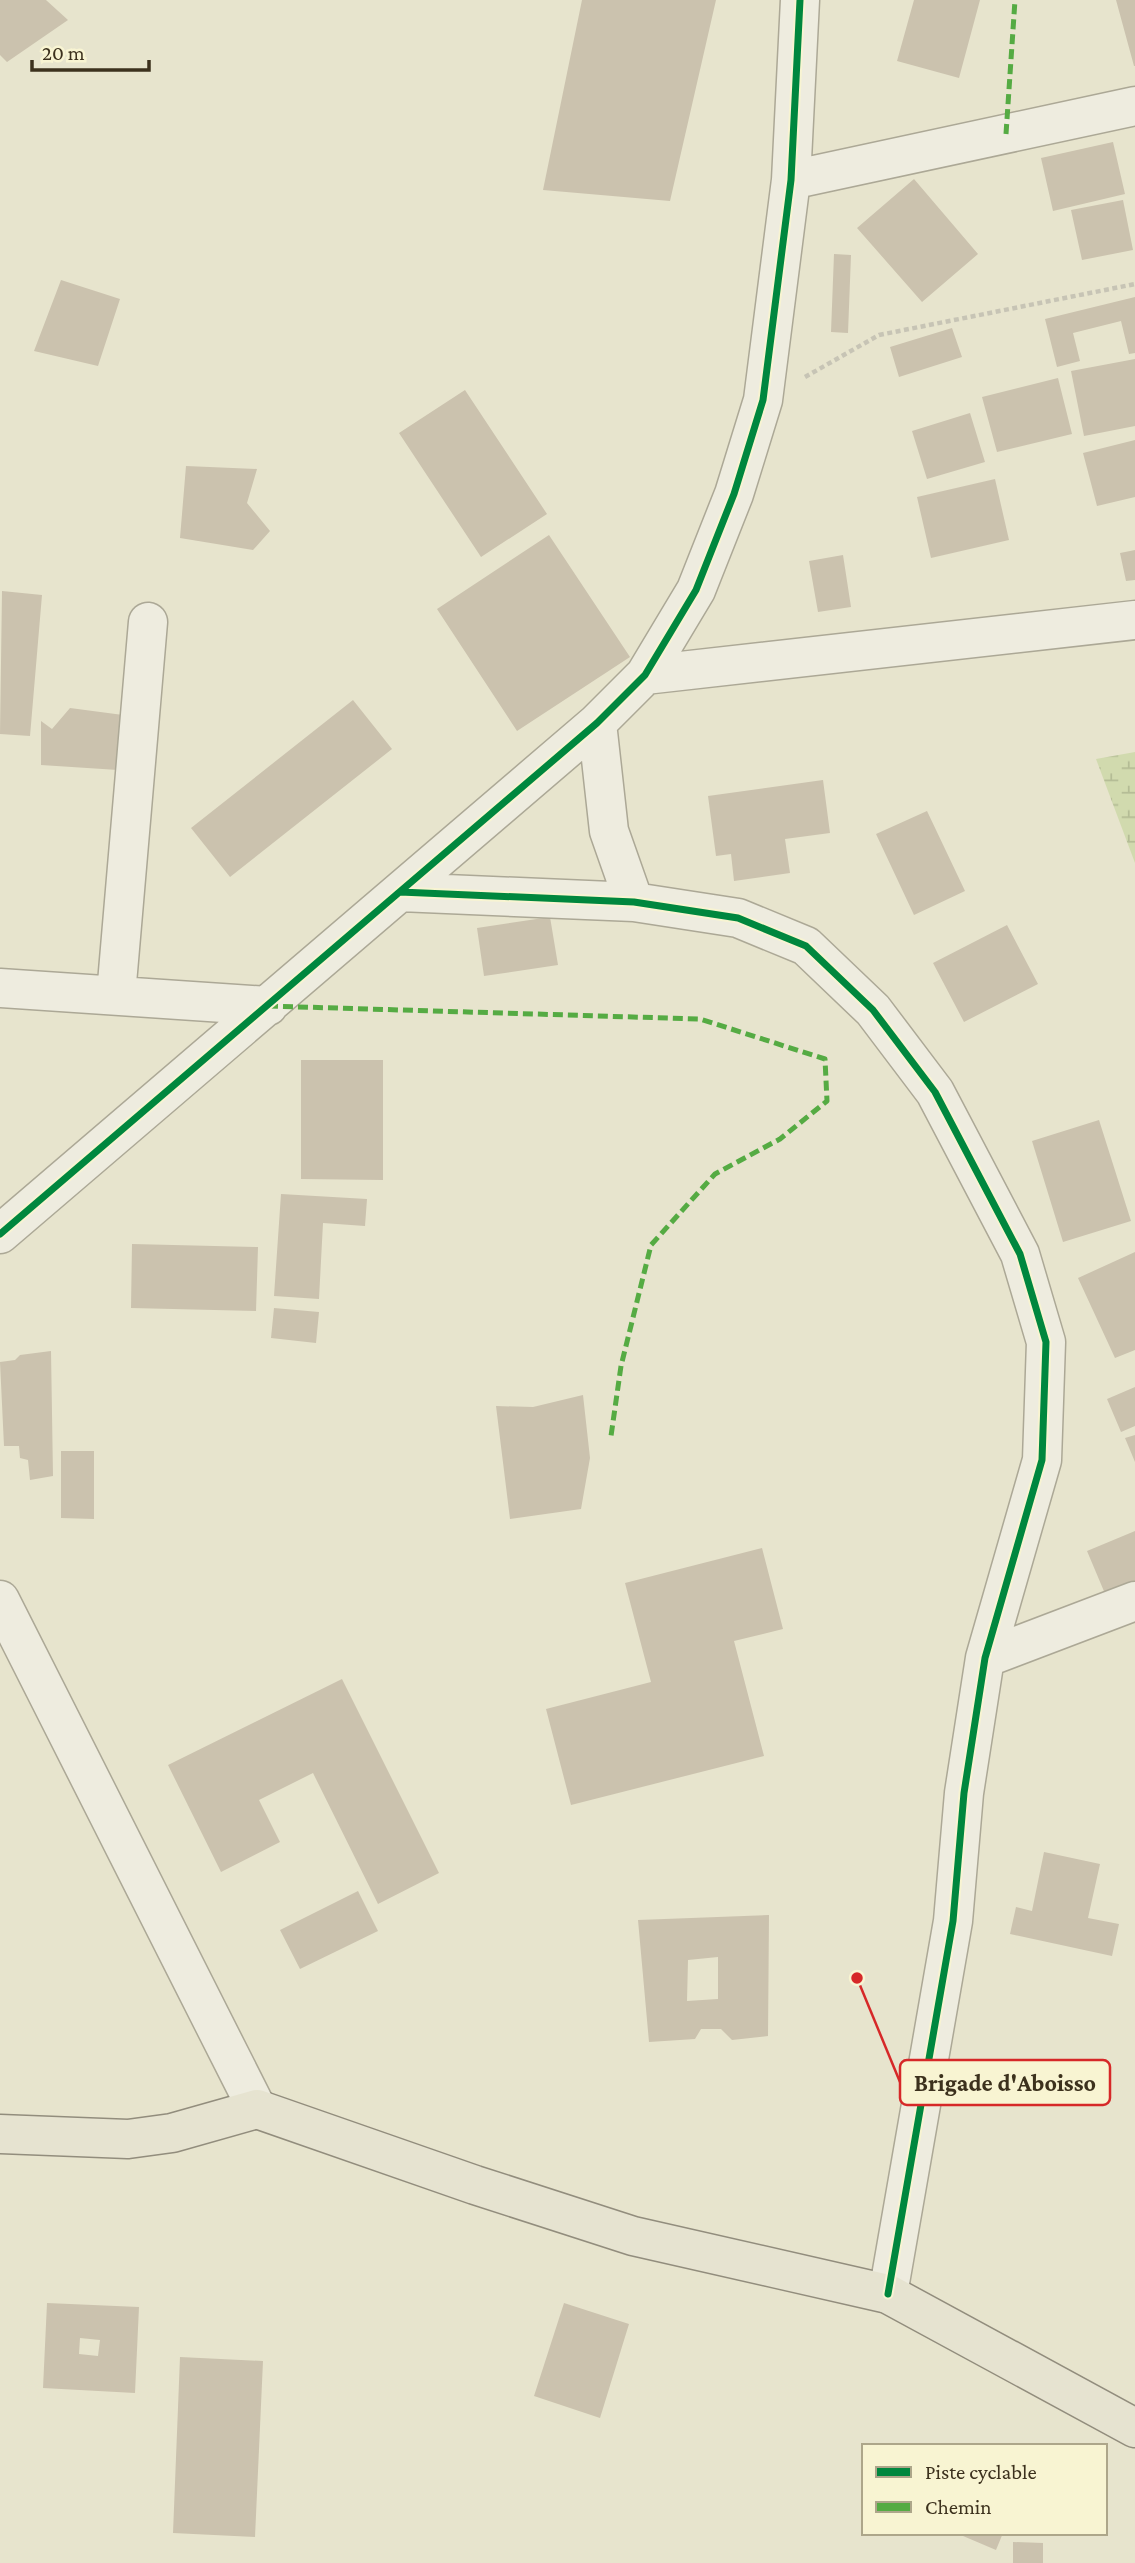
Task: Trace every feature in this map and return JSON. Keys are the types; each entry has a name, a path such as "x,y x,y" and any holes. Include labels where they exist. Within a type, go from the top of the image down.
{"main road":[{"path":"0,2134 128,2139 172,2133 257,2109 475,2185 633,2236 888,2294 1135,2428"}],"street":[{"path":"0,1234 597,723 645,675 696,590 734,494 764,400 791,180 800,0"},
{"path":"791,180 1135,106"},
{"path":"645,675 1135,620"},
{"path":"116,995 148,622"},
{"path":"597,723 610,831 634,902"},
{"path":"400,892 634,902 738,918 806,946 873,1010 935,1092 1020,1255 1046,1342 1042,1460 985,1658 964,1793 953,1921 888,2294"},
{"path":"0,988 268,1006"},
{"path":"0,1600 257,2109"},
{"path":"985,1658 1135,1601"}],"path":[{"path":"764,400 879,335 1135,284"}],"green space":[{"path":"1135,752 1135,863 1096,759"}],"building":[{"path":"0,0 46,0 68,20 7,62 0,55"},
{"path":"582,0 716,0 670,201 543,190"},
{"path":"914,0 980,0 959,78 897,61"},
{"path":"1116,0 1135,0 1135,66 1134,66"},
{"path":"1113,142 1125,194 1053,211 1041,158"},
{"path":"914,179 978,254 922,302 857,228"},
{"path":"1123,200 1133,250 1082,260 1071,210"},
{"path":"834,254 851,255 848,333 831,332"},
{"path":"61,280 120,299 98,366 34,351"},
{"path":"1135,297 1135,353 1129,354 1121,321 1073,333 1080,361 1057,367 1045,319"},
{"path":"952,328 962,357 899,377 890,347"},
{"path":"1135,359 1135,426 1084,436 1071,371"},
{"path":"1058,378 1072,434 997,452 982,397"},
{"path":"465,390 547,514 481,557 399,433"},
{"path":"970,413 985,462 927,479 912,431"},
{"path":"1135,440 1135,497 1097,506 1083,453"},
{"path":"186,466 257,469 247,503 270,531 253,550 180,538"},
{"path":"995,479 1009,540 931,558 917,497"},
{"path":"549,535 630,657 517,731 437,609"},
{"path":"1135,550 1135,580 1126,581 1120,553"},
{"path":"843,555 851,607 818,612 809,561"},
{"path":"2,591 42,595 30,736 0,734"},
{"path":"353,700 392,749 230,877 191,828"},
{"path":"70,708 123,715 118,770 41,765 41,721 52,729"},
{"path":"823,780 830,833 785,839 790,873 734,881 731,854 716,856 708,796"},
{"path":"927,811 965,891 914,915 876,834"},
{"path":"550,917 558,965 484,976 477,928"},
{"path":"1007,925 1038,984 964,1022 933,963"},
{"path":"301,1060 383,1060 383,1180 301,1179"},
{"path":"1099,1120 1131,1221 1063,1242 1032,1141"},
{"path":"281,1194 367,1199 365,1226 323,1223 319,1299 274,1296"},
{"path":"132,1244 258,1247 256,1311 131,1308"},
{"path":"1135,1252 1135,1350 1115,1358 1078,1278"},
{"path":"274,1308 319,1312 316,1343 271,1338"},
{"path":"51,1351 53,1476 30,1480 28,1460 20,1458 19,1446 4,1446 0,1362 15,1360 20,1355"},
{"path":"1135,1387 1135,1426 1121,1432 1107,1399"},
{"path":"583,1395 590,1458 581,1509 510,1519 496,1406 533,1407"},
{"path":"1135,1435 1135,1462 1125,1438"},
{"path":"61,1451 94,1451 94,1519 61,1518"},
{"path":"1135,1531 1135,1584 1106,1596 1087,1551"},
{"path":"762,1548 783,1629 734,1641 764,1756 571,1805 546,1709 651,1682 625,1583"},
{"path":"342,1679 439,1873 378,1904 313,1773 259,1800 280,1842 221,1872 168,1765"},
{"path":"1044,1852 1100,1864 1088,1918 1119,1924 1112,1956 1010,1934 1016,1907 1032,1911"},
{"path":"358,1891 378,1931 300,1969 280,1930"},
{"path":"769,1915 768,2036 732,2040 721,2029 701,2029 695,2039 649,2042 638,1920","holes":["718,1957 718,1999 687,2001 688,1960"]},
{"path":"47,2303 139,2307 135,2393 43,2388","holes":["80,2338 100,2340 98,2356 79,2354"]},
{"path":"564,2303 629,2324 600,2418 534,2396"},
{"path":"180,2357 263,2361 255,2537 173,2533"},
{"path":"961,2535 1002,2535 996,2550"},
{"path":"1013,2542 1043,2543 1043,2563 1013,2563"}],"marked path":[{"path":"1006,134 1015,0"},
{"path":"268,1006 700,1019 825,1059 827,1101 780,1139 715,1174 651,1245 621,1366 611,1436"}],"cycle path":[{"path":"0,1234 597,723 645,675 696,590 734,494 763,400 791,180 800,0"},
{"path":"400,892 634,902 738,918 806,946 873,1010 935,1092 1020,1254 1046,1342 1042,1460 985,1658 964,1793 953,1921 888,2294"}],"place":[{"name":"Brigade d'Aboisso","path":"857,1978"}]}
